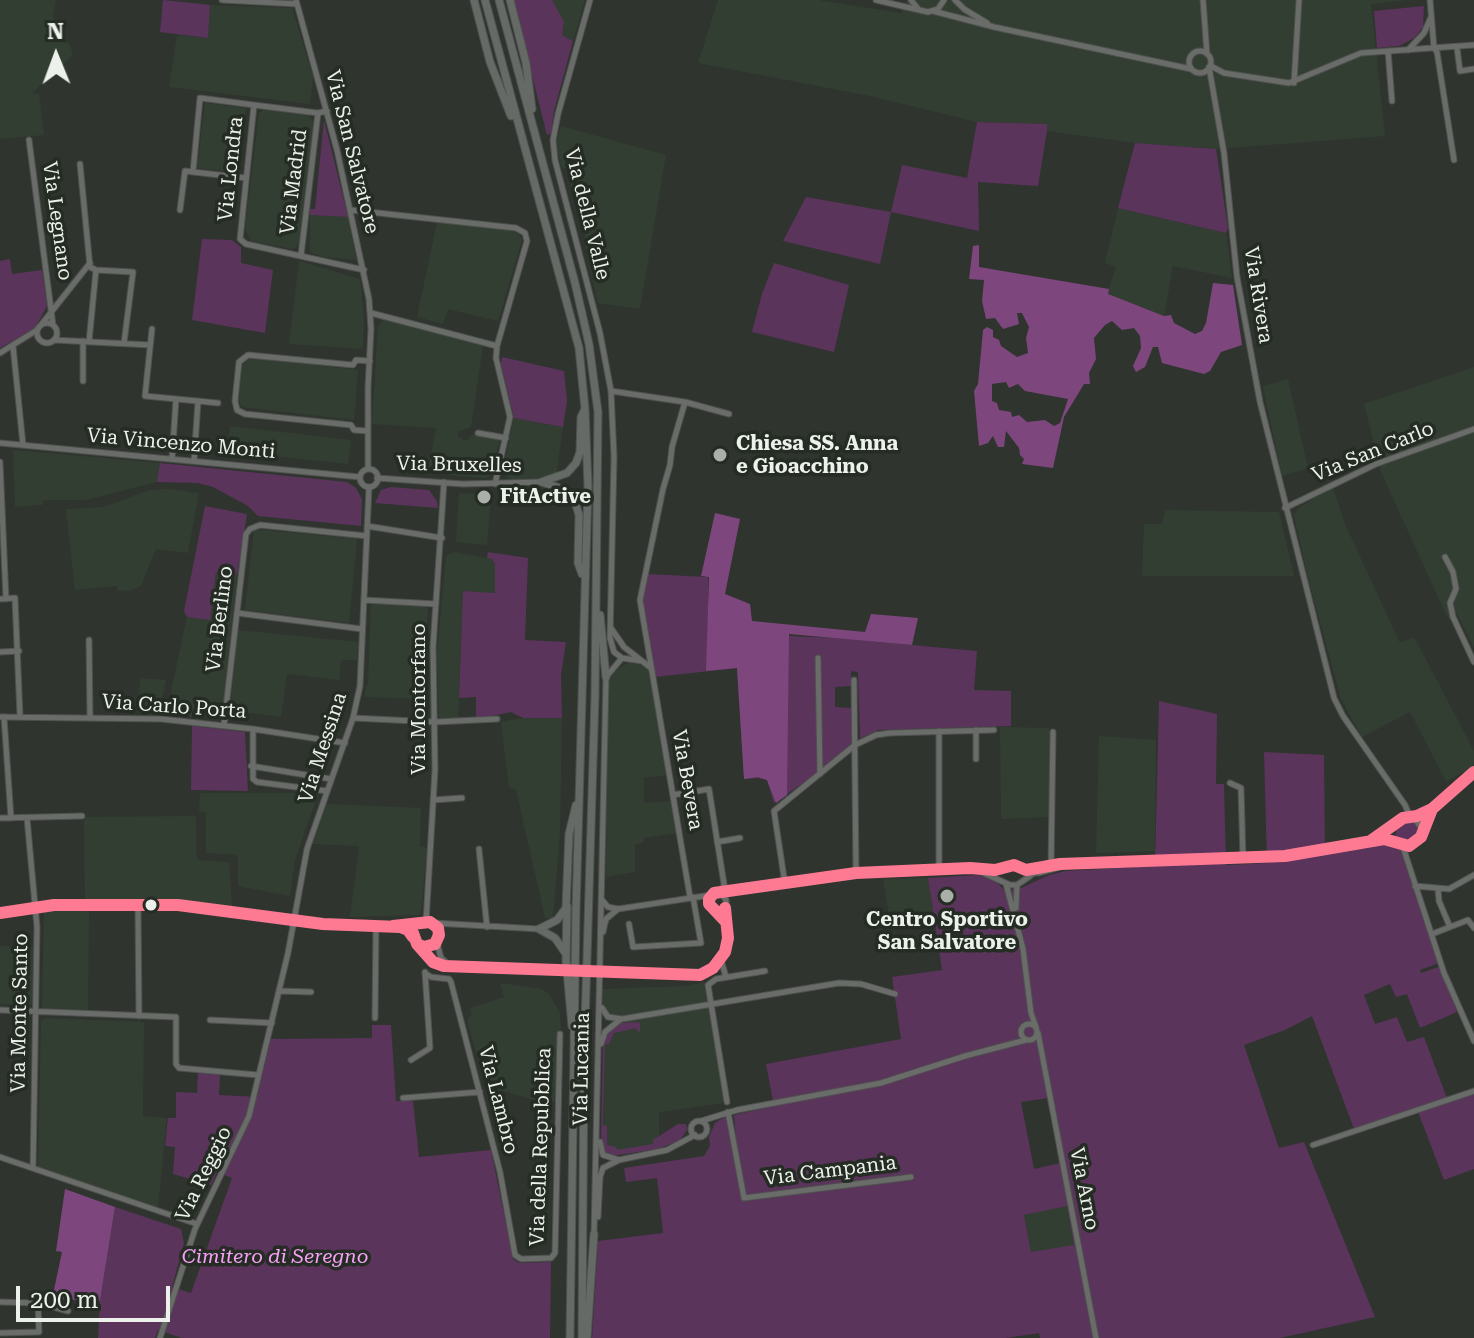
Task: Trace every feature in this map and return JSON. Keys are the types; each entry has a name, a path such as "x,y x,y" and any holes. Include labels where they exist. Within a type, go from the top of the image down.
{"highway":[{"path":"474,0 490,62 524,146"},
{"path":"485,0 579,348 585,409 588,486 578,799 570,1338"},
{"path":"499,0 575,283 595,376 598,455 584,1055 584,1338"},
{"path":"510,0 526,63 536,139"},
{"path":"541,482 567,473 576,463 580,452 581,417 585,409"},
{"path":"541,482 557,487 575,502 579,515 578,563 585,579"},
{"path":"596,584 606,677"},
{"path":"575,1040 566,955 570,827 578,799"},
{"path":"539,929 557,920 566,908 567,900"},
{"path":"539,929 555,938 566,955"},
{"path":"584,1338 594,1234"}],"street":[{"path":"222,0 296,2"},
{"name":"Via della Valle","path":"590,0 553,140 555,160 600,333 611,391 614,457 610,627"},
{"path":"876,0 1171,64 1200,73 1212,83 1217,75 1224,73"},
{"path":"896,4 908,0 919,10"},
{"path":"933,11 944,0"},
{"path":"955,0 994,27"},
{"path":"1203,0 1210,66 1224,73 1294,83 1355,55 1474,45"},
{"path":"1294,83 1299,0"},
{"path":"1430,0 1434,48 1454,160"},
{"name":"Via San Salvatore","path":"296,2 351,210 371,313"},
{"path":"1408,50 1421,36 1431,16"},
{"path":"1171,64 1196,52 1206,37"},
{"path":"1457,48 1460,71 1474,69"},
{"path":"1388,51 1392,101"},
{"path":"1196,52 1207,54"},
{"path":"1190,56 1191,69"},
{"path":"1200,73 1210,66"},
{"name":"Via Rivera","path":"1210,66 1237,277 1260,402 1334,698 1411,817"},
{"path":"193,172 200,98 254,105"},
{"name":"Via Londra","path":"301,255 246,244 240,239 254,105 318,113 327,111"},
{"name":"Via Madrid","path":"301,255 318,113"},
{"name":"Via Legnano","path":"29,140 53,325"},
{"path":"80,164 91,269 133,272 124,343"},
{"path":"180,210 185,171 246,178"},
{"path":"351,210 516,228 525,233 527,241 497,346 496,358 510,417 495,484"},
{"path":"301,255 364,270"},
{"path":"0,353 26,339 39,327 91,262"},
{"path":"83,381 96,270"},
{"path":"368,469 375,471 377,478 374,485 369,487 361,482 360,477 368,469 371,313 497,346"},
{"path":"39,327 47,323 53,325 57,331 54,340"},
{"path":"39,327 38,336 42,341"},
{"path":"152,329 145,396 218,403"},
{"path":"26,339 150,345"},
{"path":"13,346 23,445"},
{"path":"367,431 354,430 351,425 241,413 235,401 239,362 248,355 353,365 356,360 370,361"},
{"path":"611,391 685,402 729,414"},
{"path":"172,459 176,399"},
{"path":"194,461 198,401"},
{"name":"Via Bevera","path":"629,924 633,947 701,943 640,600 672,447 685,402"},
{"name":"Via San Carlo","path":"1285,508 1376,464 1474,429"},
{"path":"478,433 506,438"},
{"name":"Via Vincenzo Monti","path":"0,443 360,477"},
{"path":"0,462 3,599 15,598 20,716"},
{"name":"Via Bruxelles","path":"377,478 495,484 541,482"},
{"name":"Via Montorfano","path":"427,921 435,722 433,647 444,482"},
{"name":"Via Messina","path":"292,921 307,849 345,743 360,686 369,487"},
{"name":"Via Berlino","path":"224,725 246,534 254,526 260,525 367,536"},
{"path":"367,526 442,538"},
{"path":"1445,557 1453,572 1456,589 1450,603 1453,617 1474,662"},
{"path":"364,600 436,604"},
{"path":"237,613 362,629"},
{"path":"610,627 624,647 651,668"},
{"path":"610,627 611,647 622,658 642,661"},
{"path":"89,640 90,718"},
{"path":"606,677 622,658 624,647"},
{"path":"0,652 19,651"},
{"path":"818,658 820,775"},
{"name":"Via Lucania","path":"594,1234 606,677"},
{"path":"854,680 856,873"},
{"path":"2,717 11,818"},
{"name":"Via Carlo Porta","path":"2,717 161,719 345,743"},
{"path":"353,718 435,722 497,719"},
{"path":"253,729 253,779 327,791"},
{"path":"976,730 976,759"},
{"path":"785,884 773,813 855,745 876,735 890,733 994,730"},
{"path":"939,731 939,868"},
{"path":"1052,865 1053,732"},
{"path":"251,766 331,779"},
{"path":"1410,863 1413,845 1419,840 1432,809 1474,772"},
{"path":"316,790 320,786 320,777"},
{"path":"1230,783 1241,788 1243,858"},
{"path":"0,787 8,786"},
{"path":"0,913 35,907 184,905 292,921 393,926 408,930 433,962 452,967 700,975 721,960 727,946 726,904 722,894 724,884 709,789 673,795"},
{"path":"433,800 462,798"},
{"path":"1403,818 1405,805"},
{"path":"1372,840 1403,818 1432,809"},
{"path":"0,818 82,816"},
{"path":"1411,817 1419,822 1422,830"},
{"name":"Via Monte Santo","path":"27,818 35,907 37,1012 33,1168"},
{"path":"1395,825 1393,834 1410,863 1432,934 1474,1041"},
{"path":"717,842 740,838"},
{"path":"601,899 608,907 618,909 856,873 939,868 1004,869 1010,865 1026,870 1052,865 1243,858 1322,852 1372,840 1413,845"},
{"path":"479,849 487,927"},
{"path":"970,868 1005,883 1079,864"},
{"path":"1022,880 1052,865"},
{"path":"1020,868 1022,880"},
{"path":"1004,869 1005,883"},
{"path":"1415,886 1438,889 1455,887 1474,875"},
{"name":"Via Arno","path":"1016,917 1022,880"},
{"name":"Via Arno","path":"1005,883 1016,917 1030,1004 1044,1057 1096,1338"},
{"path":"724,884 735,890"},
{"path":"1438,889 1439,901 1450,927"},
{"path":"716,910 726,904 735,890"},
{"path":"708,902 711,895"},
{"path":"693,897 708,902 726,922"},
{"path":"138,906 139,1016"},
{"path":"600,961 606,919 618,909"},
{"path":"1432,934 1468,920 1474,928"},
{"name":"Via Reggio","path":"160,1338 197,1224 244,1129 272,1023 292,921"},
{"path":"427,921 438,938 441,958 452,967"},
{"path":"415,940 415,927 427,921"},
{"path":"393,926 427,921 454,926 539,929"},
{"path":"375,1018 376,925"},
{"path":"415,940 428,947 454,926"},
{"path":"721,960 726,977"},
{"path":"727,1102 710,1004 710,982 765,971"},
{"name":"Via Lambro","path":"411,1060 430,1048 425,972 431,977 449,979 500,1172 515,1255"},
{"path":"600,985 604,1015 612,1019 839,983 861,984 895,994"},
{"path":"279,991 311,992"},
{"name":"Via Arno","path":"1022,1029 1030,1004"},
{"path":"0,1010 176,1017 176,1064 179,1068 258,1075"},
{"path":"619,1160 601,1151 598,1083 602,1038 609,1027 622,1019"},
{"path":"210,1020 272,1023"},
{"path":"594,1234 601,1172 607,1165 674,1147 693,1132 694,1123 728,1112 881,1083 965,1056 999,1049 1028,1040 1037,1030 1030,1024 1022,1029 1015,1040 999,1049"},
{"path":"1022,1029 1028,1040 1039,1047"},
{"name":"Via della Repubblica","path":"515,1255 521,1259 551,1258 555,1253 560,1034"},
{"path":"1313,1145 1474,1091"},
{"path":"403,1098 480,1092"},
{"path":"693,1132 701,1136 713,1121 728,1112"},
{"name":"Via Campania","path":"728,1112 744,1198 911,1177"},
{"path":"701,1121 707,1131"},
{"path":"0,1157 197,1224"},
{"path":"0,1302 38,1303 68,1311"},
{"path":"0,1333 39,1332 38,1303"}],"shaded area":[{"path":"0,0 56,0 53,17 73,55 32,93 39,94 44,135 0,139"},
{"path":"552,0 585,0 573,41 562,35 564,22"},
{"path":"718,0 818,0 901,13 907,0 1407,0 1371,4 1385,136 1216,149 1135,143 1047,131 1046,124 977,122 870,96 698,63"},
{"path":"210,5 292,8 313,77 310,104 169,87 177,35 208,38"},
{"path":"205,103 246,108 238,173 197,168"},
{"path":"266,108 308,114 314,123 300,244 293,249 251,241 245,228 259,113"},
{"path":"561,126 666,155 640,309 598,303 584,242 587,243 556,144"},
{"path":"1118,208 1226,233 1232,278 1173,266 1164,316 1107,294 1116,267 1105,263"},
{"path":"310,215 348,217 356,260 324,257 310,252"},
{"path":"437,222 509,230 519,234 522,240 498,321 448,309 443,324 417,317"},
{"path":"979,245 979,267 1109,289 1108,294 1164,316 1171,315 1174,323 1195,334 1202,331 1206,323 1213,283 1233,285 1242,345 1221,352 1210,371 1204,374 1162,363 1158,347 1153,347 1145,367 1136,372 1133,366 1141,348 1140,336 1134,328 1122,330 1112,321 1094,338 1096,359 1089,373 1090,384 1084,384 1064,417 1053,468 1022,464 1024,459 1019,448 1006,431 1004,447 998,447 993,436 988,443 979,446 974,391 978,384 983,330 987,327 993,330 993,337 999,340 1001,346 1017,357 1028,353 1026,338 1029,327 1022,313 1017,313 1019,324 1003,329 995,318 986,319 982,301 984,280 969,279 973,246","holes":["1006,382 1009,388 1018,384 1025,391 1068,399 1060,423 1054,426 1045,420 1027,422 1019,415 1012,417 1011,412 999,410 997,403 992,401 992,384"]},
{"path":"299,261 360,279 363,349 289,344"},
{"path":"384,319 483,346 471,427 458,431 458,437 466,441 473,434 498,439 490,476 458,476 428,470 436,428 372,424 378,326"},
{"path":"250,358 358,370 354,420 242,407 239,401 242,365"},
{"path":"1474,367 1474,647 1456,612 1448,619 1381,472 1364,404"},
{"path":"1288,379 1308,468 1282,476 1263,386"},
{"path":"514,418 563,427 556,476 551,479 510,481 503,470"},
{"path":"230,426 351,440 348,464 227,451"},
{"path":"13,450 160,463 157,482 86,500 43,500 42,505 15,507"},
{"path":"1333,488 1345,524 1400,643 1414,637 1474,751 1474,767 1446,781 1410,712 1362,737 1341,699 1294,515 1298,508"},
{"path":"149,490 199,493 188,553 156,549 141,586 132,590 117,591 117,586 75,590 66,509 104,507"},
{"path":"459,493 491,495 487,545 456,542"},
{"path":"1165,510 1279,512 1294,576 1142,576 1144,524 1162,524"},
{"path":"715,513 740,519 725,594 750,604 752,621 865,632 871,614 918,618 912,645 789,634 787,795 776,803 767,780 758,777 744,779 737,668 706,671 709,577 701,576"},
{"path":"254,529 357,539 349,623 245,610"},
{"path":"453,552 492,559 495,564 495,593 463,591 458,719 444,720 439,717 437,654 446,556"},
{"path":"216,572 237,575 223,709 217,715 189,717 189,705 169,701 187,617 210,620"},
{"path":"371,603 425,606 428,609 424,651 425,699 365,697"},
{"path":"238,630 358,642 357,660 341,660 339,680 287,674 281,717 230,710"},
{"path":"628,663 640,664 649,670 667,775 644,778 644,803 671,801 677,833 644,838 643,843 635,844 635,872 606,877 608,685 614,672"},
{"path":"140,678 166,680 158,714 138,713"},
{"path":"523,718 562,718 560,832 553,918 545,918 516,789 509,788 501,722"},
{"path":"1000,727 1049,728 1050,817 1001,819"},
{"path":"1099,736 1156,740 1155,851 1096,853"},
{"path":"200,793 292,793 317,797 295,860 290,896 238,886 238,855 206,853 206,813 199,811"},
{"path":"327,804 421,808 420,846 427,848 419,915 350,917 359,846 313,844"},
{"path":"196,816 197,860 229,862 232,907 185,901 85,899 84,817"},
{"path":"928,878 933,914 890,921 883,879"},
{"path":"44,910 89,910 88,1010 42,1008"},
{"path":"0,946 35,947 35,1002 30,1005 0,1004"},
{"path":"704,982 725,1103 659,1112 659,1138 654,1145 608,1152 603,1144 605,1042 624,1024 622,1017 612,1017 604,1011 602,989 687,986"},
{"path":"500,983 542,989 549,994 560,1013 556,1102 538,1101 486,1086 467,1020 472,1014 470,1008 504,997"},
{"path":"46,1018 144,1022 143,1116 167,1118 158,1208 38,1167 41,1021"},
{"path":"65,1189 115,1207 100,1301 52,1299 62,1252 56,1251"},
{"path":"1067,1205 1074,1246 1031,1253 1024,1215"}],"green space":[{"path":"163,0 210,5 208,38 160,32"},
{"path":"513,0 552,0 564,22 562,35 573,41 551,133 547,135"},
{"path":"1424,6 1423,27 1414,38 1399,46 1377,48 1374,11"},
{"path":"324,120 348,217 310,215 310,209 315,209"},
{"path":"977,122 1047,124 1038,186 978,182 979,231 891,212 902,165 967,178"},
{"path":"1135,143 1216,149 1228,228 1226,233 1118,208"},
{"path":"806,197 891,212 880,264 783,241"},
{"path":"202,239 232,240 241,247 241,263 273,270 265,333 192,320"},
{"path":"10,259 12,274 42,270 47,306 35,328 0,348 0,261"},
{"path":"774,263 849,285 834,352 752,332"},
{"path":"502,357 564,371 567,401 563,427 514,418"},
{"path":"160,463 347,482 356,488 362,499 361,526 258,516 248,506 213,487 198,483 157,482"},
{"path":"391,487 429,490 438,508 375,503 381,490"},
{"path":"205,506 247,514 237,575 216,572 210,620 187,617 184,611"},
{"path":"488,552 528,558 525,640 566,642 561,675 562,718 523,718 511,712 476,719 476,697 459,698 463,591 495,593 495,564 487,558"},
{"path":"646,574 708,577 708,602 745,608 745,634 835,638 977,651 974,690 1011,691 1011,726 879,730 860,738 858,672 851,671 851,686 835,687 835,707 852,708 853,742 816,774 774,803 767,780 744,779 737,668 655,677 642,601"},
{"path":"1159,701 1217,714 1216,784 1224,784 1226,865 1267,863 1264,752 1324,755 1325,854 1396,835 1396,828 1403,821 1413,821 1419,829 1412,842 1398,840 1439,963 1420,970 1421,973 1441,966 1457,1012 1420,1028 1407,994 1396,997 1390,984 1364,995 1375,1024 1397,1017 1407,1042 1424,1037 1448,1101 1474,1092 1474,1169 1444,1180 1417,1109 1354,1129 1312,1016 1244,1045 1279,1148 1304,1142 1375,1317 1280,1338 1040,1338 1039,1333 1006,1338 592,1338 598,1241 663,1233 657,1178 626,1182 624,1168 704,1156 710,1146 709,1137 715,1123 728,1115 737,1151 734,1115 774,1106 766,1064 901,1039 892,977 942,970 928,878 977,875 995,880 1004,890 1019,889 1065,871 1155,866","holes":["1048,1098 1060,1163 1034,1169 1021,1102","1067,1206 1074,1245 1031,1252 1024,1215"]},
{"path":"192,726 245,732 248,791 191,790"},
{"path":"638,1022 640,1031 636,1028 614,1033 609,1044 605,1044 603,1125 607,1126 607,1145 617,1150 653,1144 653,1140 678,1124 686,1124 687,1130 680,1140 658,1149 612,1156 604,1153 601,1143 605,1036 621,1023"},
{"name":"Cimitero di Seregno","path":"372,1025 391,1025 396,1101 413,1101 419,1157 491,1150 513,1259 519,1263 551,1262 550,1338 182,1338 158,1330 155,1338 98,1338 100,1301 115,1207 181,1229 184,1243 172,1287 191,1293 232,1178 217,1172 211,1185 173,1174 175,1147 165,1146 168,1118 176,1118 176,1092 197,1093 198,1072 220,1074 219,1095 257,1097 271,1039 372,1038"}],"transit line":[{"path":"726,922 709,904 714,893 856,873 970,868 995,870 1014,865 1026,870 1060,864 1285,856 1384,839 1409,846 1421,837 1432,809 1474,772"},
{"path":"1372,840 1403,818 1432,809"},
{"path":"0,913 54,905 178,905 323,924 400,927 408,930 413,937"},
{"path":"417,944 433,962 444,966 700,975 713,968 725,952 728,938 725,908"},
{"path":"393,926 430,922 438,928 439,935 435,944 424,947 417,944 413,933"}],"place":[{"name":"Chiesa SS. Anna e Gioacchino","path":"720,455"},
{"name":"FitActive","path":"484,497"},
{"name":"Centro Sportivo San Salvatore","path":"947,896"}]}
